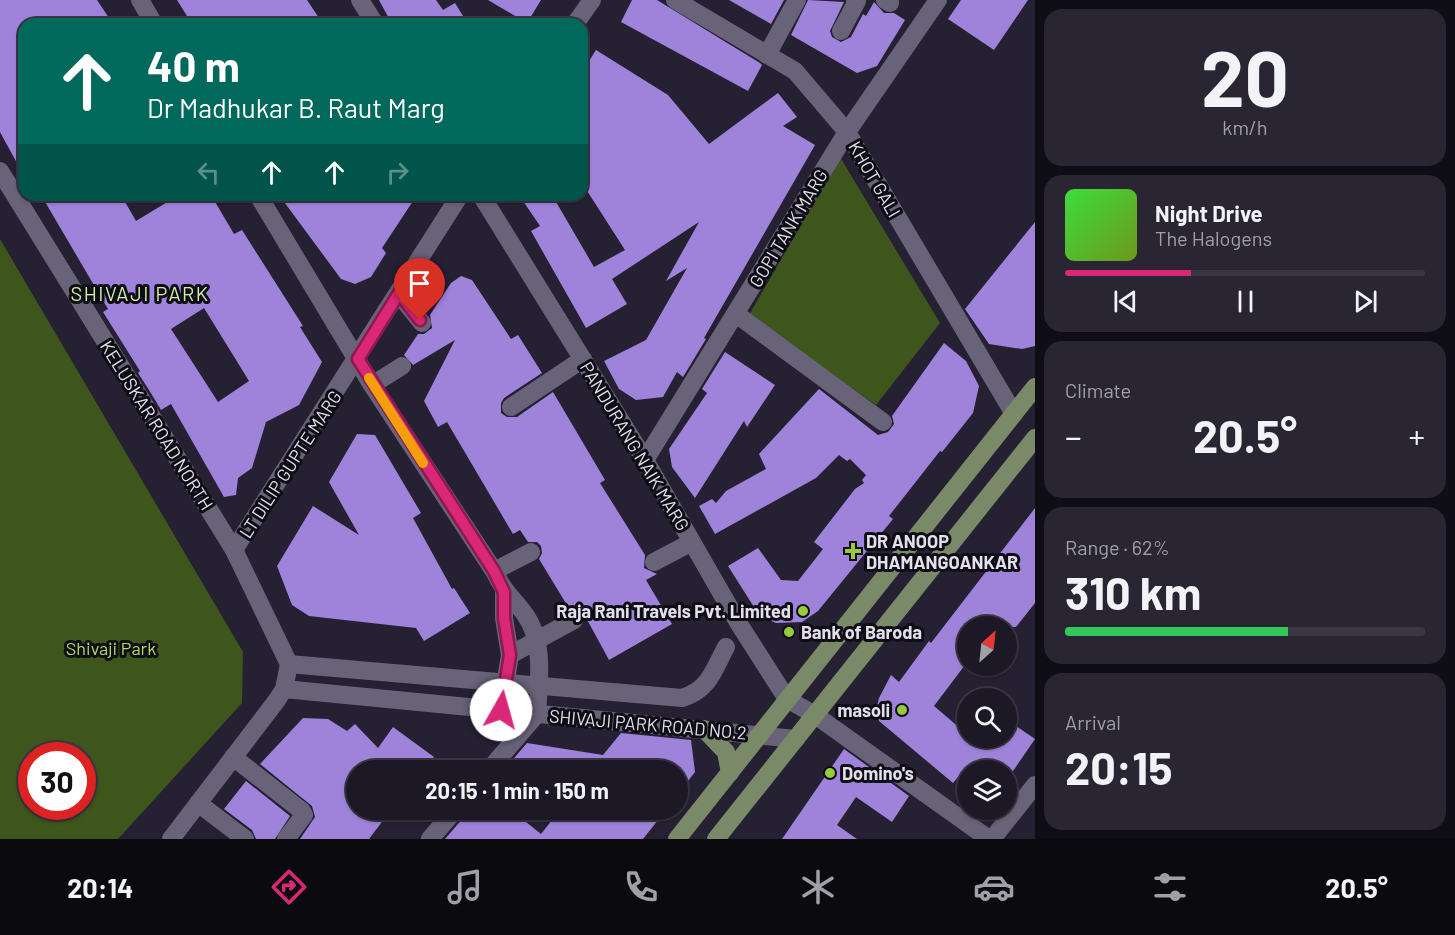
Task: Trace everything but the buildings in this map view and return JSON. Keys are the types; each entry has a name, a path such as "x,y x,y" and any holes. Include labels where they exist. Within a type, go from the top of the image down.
{"main road":[{"path":"676,839 1035,387"},
{"path":"722,835 1035,438"},
{"path":"704,729 726,752 730,773"}],"street":[{"path":"140,0 150,18"},
{"path":"360,0 371,18"},
{"path":"579,18 592,0"},
{"name":"KHOT GALI","path":"675,0 795,71 847,132 1014,414"},
{"path":"767,55 797,0"},
{"path":"841,31 857,0"},
{"name":"GOPI TANK MARG","path":"645,460 847,132 938,0"},
{"name":"KELUSKAR ROAD NORTH","path":"0,171 18,200"},
{"name":"KELUSKAR ROAD NORTH","path":"19,201 234,550 289,664"},
{"path":"262,201 372,385 494,571 504,592 525,614 537,640 539,685 537,714 497,760"},
{"name":"LT DILIP GUPTE MARG","path":"234,550 358,359 456,201"},
{"name":"PANDURANG NAIK MARG","path":"485,201 645,460 739,624 788,699"},
{"path":"399,293 422,323"},
{"path":"736,314 883,422"},
{"path":"511,407 583,360"},
{"path":"372,385 402,366"},
{"path":"654,562 692,542"},
{"path":"494,571 531,552"},
{"path":"501,710 510,655 504,618 504,592"},
{"path":"510,655 574,620"},
{"path":"171,839 284,688 289,664 682,698 696,693 705,686 726,647"},
{"name":"SHIVAJI PARK ROAD NO.2","path":"284,688 796,739"},
{"path":"679,727 682,698"},
{"path":"788,699 815,715 990,839 1035,784"},
{"path":"233,757 302,811 304,815 302,819 286,839"},
{"path":"198,803 245,839"},
{"path":"430,839 446,820"}],"green space":[{"path":"840,157 940,323 876,405 749,315"},
{"name":"Shivaji Park","path":"0,239 243,652 242,703 118,839 0,839"}],"slow traffic":[{"path":"369,378 423,463"}],"place":[{"name":"DR ANOOP DHAMANGOANKAR","path":"853,551"},
{"name":"Raja Rani Travels Pvt. Limited","path":"803,611"},
{"name":"Bank of Baroda","path":"789,632"},
{"name":"masoli","path":"902,710"},
{"name":"Domino's","path":"830,773"}],"district":[{"name":"SHIVAJI PARK","path":"140,293"}],"route":[{"path":"420,320 399,293 358,359 372,385 494,571 504,592 504,618 510,655 501,710"}]}
